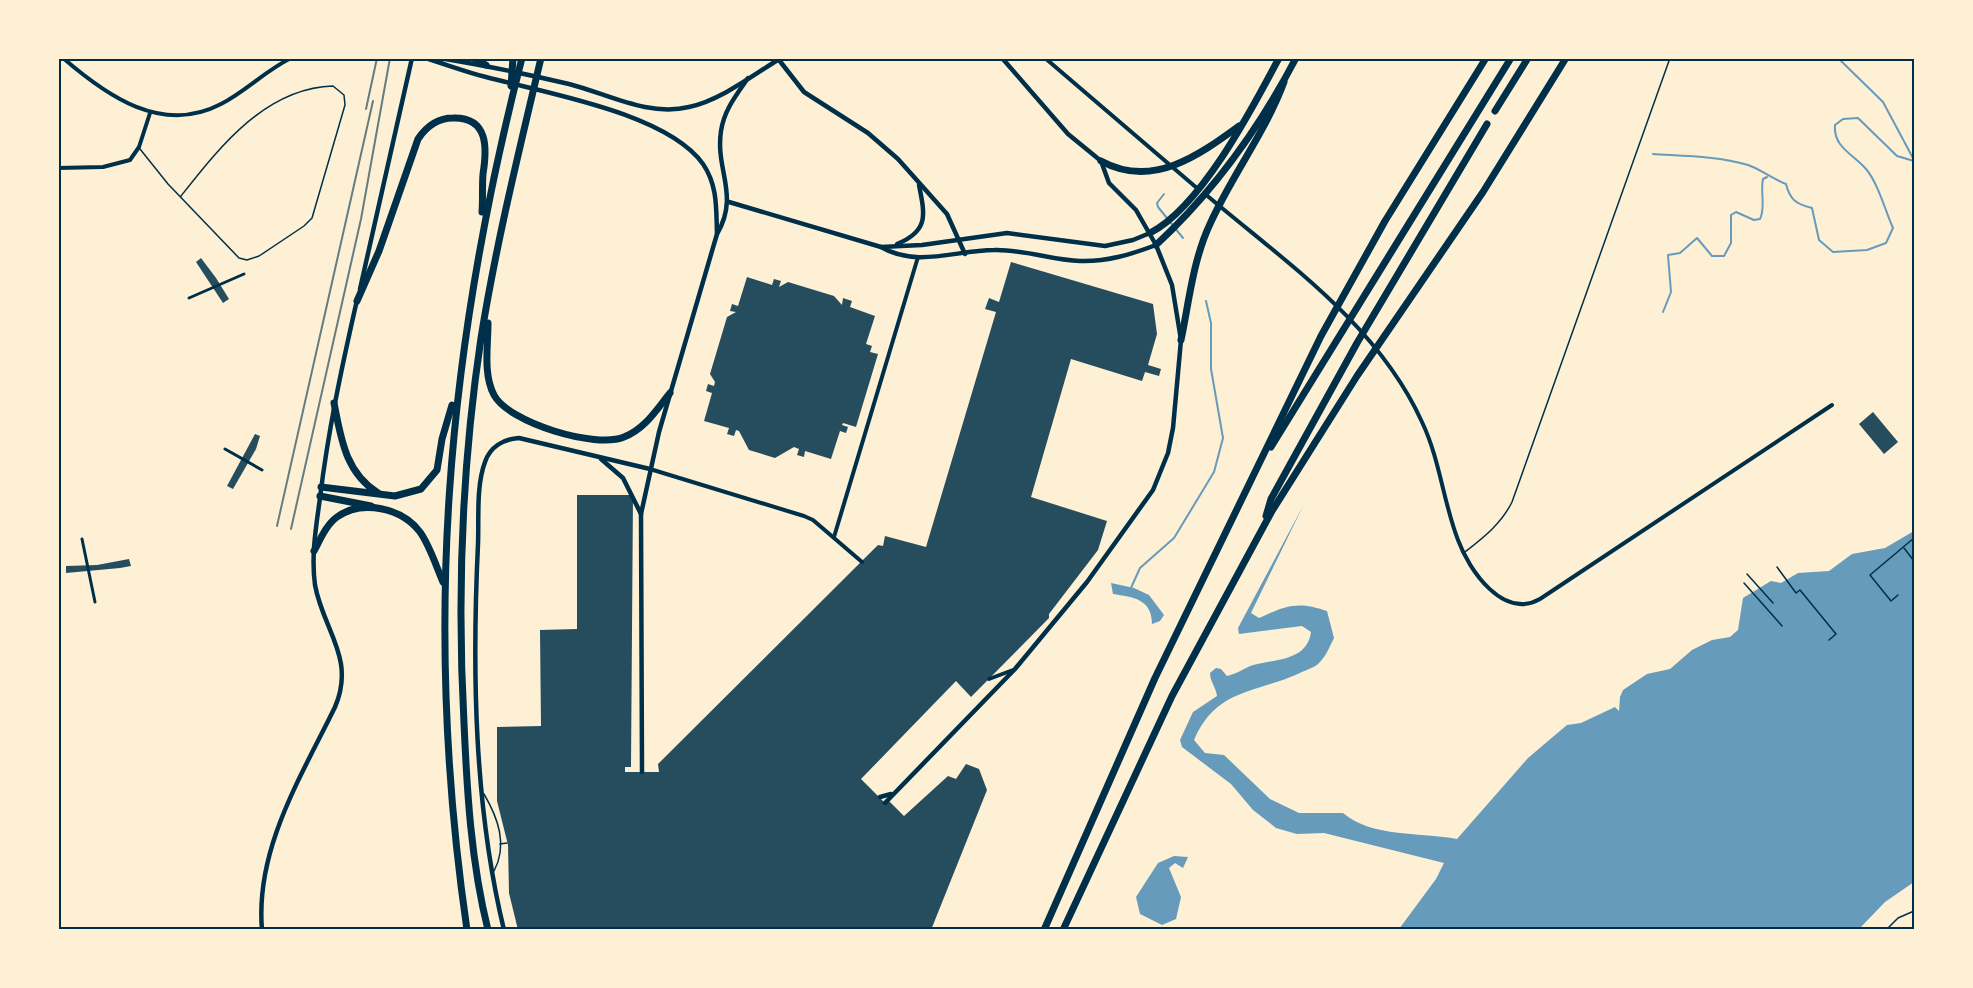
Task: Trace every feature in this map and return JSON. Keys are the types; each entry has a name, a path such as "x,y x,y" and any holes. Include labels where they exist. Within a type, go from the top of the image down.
{"highway":[{"path":"473,58 486,65"},
{"path":"509,106 513,58"},
{"path":"467,930 454,828 447,742 444,585 448,489 458,386 482,231 509,106 522,58"},
{"path":"488,930 479,888 471,824 461,647 466,486 476,382 488,308 507,203 541,58"},
{"path":"1150,233 1162,226 1175,213 1219,162 1279,58"},
{"path":"1156,245 1182,220 1246,143 1284,82 1296,58"},
{"path":"1044,930 1134,724 1261,461 1355,274 1486,58"},
{"path":"1261,461 1511,58"},
{"path":"1495,111 1528,58"},
{"path":"1064,930 1156,727 1262,530 1329,420 1472,210 1566,58"},
{"path":"1181,340 1199,258 1209,226 1273,113 1284,82"},
{"path":"357,301 379,251 418,139 427,128 441,119 459,118 470,122 479,129 485,141 482,231"},
{"path":"1101,161 1132,171 1171,167 1201,154 1244,122"},
{"path":"1262,530 1271,499 1322,405 1487,124"},
{"path":"488,308 490,384 501,405 518,417 591,440 611,441 626,436 644,425 670,393"},
{"path":"321,487 380,495 411,494 426,486 433,478 438,466 442,440 458,386"},
{"path":"334,403 347,459 360,479 380,495"},
{"path":"320,496 395,512 414,525 423,537 444,585"},
{"path":"314,552 329,524 337,517 348,512 376,508"}],"street":[{"path":"63,58 103,90 132,107 150,113 182,115 213,108 291,58"},
{"path":"262,930 261,892 269,851 337,702 342,682 337,644 317,592 314,552 321,487 334,403 412,58"},
{"path":"425,58 483,77 567,97 622,114 672,137 693,152 713,183 717,204 717,234"},
{"path":"439,58 486,65 570,84 644,107 666,110 699,104 780,59 804,92 868,133 919,183 947,214 965,254"},
{"path":"885,803 1015,669 1087,582 1138,514 1153,490 1168,453 1173,428 1181,340 1172,285 1156,245 1136,210 1109,183 1101,161 1068,134 1002,58"},
{"path":"1045,58 1319,290 1363,331 1394,372 1412,402 1432,446 1454,526 1464,553 1490,588 1503,600 1517,605 1531,604 1540,599 1832,405"},
{"path":"642,772 641,514 670,393 717,234 726,220 729,202 721,153 721,129 729,105 748,78"},
{"path":"58,168 112,166 130,160 139,147 150,113"},
{"path":"893,245 908,239 922,224 924,210 919,183"},
{"path":"729,202 881,247 890,252 918,257 995,250 1094,261 1119,257 1156,245"},
{"path":"881,247 922,245 1007,233 1081,245 1105,246 1133,240 1150,233"},
{"path":"834,537 918,257"},
{"path":"189,298 244,274"},
{"path":"504,930 492,874 478,705 477,580 480,494 485,461 500,443 519,438 601,459 626,462 800,514 813,520 862,562"},
{"path":"225,449 262,470"},
{"path":"601,459 623,478 641,514"},
{"path":"82,539 95,603"},
{"path":"989,680 1015,669"},
{"path":"880,797 893,793"}],"lane":[{"path":"1464,553 1492,531 1512,502 1670,58"},
{"path":"139,147 168,184 235,256 247,260 259,256 304,226 312,218 345,105 342,92 333,87 312,89 288,97 267,109 225,142 181,196"},
{"path":"484,794 497,817 500,844 500,859 492,874"},
{"path":"500,844 507,843"}],"path":[{"path":"1898,595 1891,601 1870,575 1914,538"},
{"path":"1904,547 1914,561"},
{"path":"1777,567 1796,593 1800,590 1806,596 1836,634 1828,640"},
{"path":"1747,574 1773,603"},
{"path":"1744,583 1782,626"},
{"path":"1886,930 1898,918 1914,911"}],"water":[{"path":"1303,506 1251,613 1259,618 1277,610 1300,605 1327,611 1334,638 1324,657 1316,665 1226,701 1203,723 1194,740 1205,753 1224,755 1270,799 1299,813 1343,813 1368,827 1398,833 1457,839 1528,758 1567,725 1581,723 1615,707 1619,711 1623,690 1647,674 1670,669 1692,650 1712,640 1730,637 1738,630 1743,598 1771,581 1781,583 1798,573 1829,571 1852,554 1885,548 1914,531 1914,882 1885,902 1859,929 1399,929 1436,879 1444,863 1324,833 1297,834 1276,828 1253,810 1231,784 1182,747 1180,740 1193,712 1217,696 1210,673 1216,668 1221,669 1227,676 1231,675 1253,665 1297,654 1308,641 1311,632 1302,626 1239,634 1238,628"},
{"path":"1111,583 1134,588 1149,595 1164,615 1160,621 1152,624 1149,609 1140,601 1128,596 1113,594"},
{"path":"1174,856 1188,857 1183,868 1175,863 1169,868 1181,897 1176,919 1162,925 1140,914 1136,897 1158,863"}],"building":[{"path":"201,258 229,299 223,303 196,262"},
{"path":"1011,262 1153,304 1157,334 1148,365 1161,369 1159,376 1145,372 1142,381 1071,359 1031,497 1107,521 1098,550 1049,614 1049,618 971,697 956,681 861,779 886,804 889,801 904,816 948,776 956,779 966,764 979,769 987,790 931,930 518,930 509,893 508,845 497,801 497,727 541,726 540,630 577,629 577,495 633,495 631,767 625,767 625,772 659,772 658,764 878,545 883,546 885,536 926,547 996,312 985,309 989,298 999,302"},
{"path":"747,277 772,285 774,279 781,281 779,287 788,282 834,296 842,305 843,298 852,301 850,307 875,316 866,344 872,346 870,352 878,354 856,427 843,423 842,425 848,427 846,433 840,431 831,459 805,451 804,457 797,455 799,449 794,447 775,458 749,450 739,431 736,430 734,436 727,434 729,428 704,421 712,393 706,391 708,384 714,386 715,382 710,374 727,317 736,312 730,311 732,304 738,306"},
{"path":"1873,412 1898,442 1884,454 1859,424"},
{"path":"255,434 260,436 256,449 233,489 227,486"},
{"path":"129,559 131,566 66,573 66,566 97,565"}],"waterway":[{"path":"1838,58 1883,102 1914,160"},
{"path":"1653,154 1736,162 1752,166 1786,184 1795,200 1812,208 1819,240 1833,252 1867,250 1886,243 1893,228 1874,182 1866,169 1841,145 1835,133 1835,125 1843,119 1858,118 1897,156 1914,161"},
{"path":"1663,312 1671,292 1668,255 1680,253 1697,238 1712,256 1724,256 1731,243 1731,215 1736,212 1754,220 1760,219 1763,210 1763,179 1767,177"},
{"path":"1164,194 1157,203 1158,207 1183,238"},
{"path":"1130,590 1140,568 1174,538 1214,472 1223,438 1211,369 1211,323 1206,301"}],"railway":[{"path":"366,109 377,58"},
{"path":"291,529 361,219 390,58"},
{"path":"277,526 373,101"}]}
